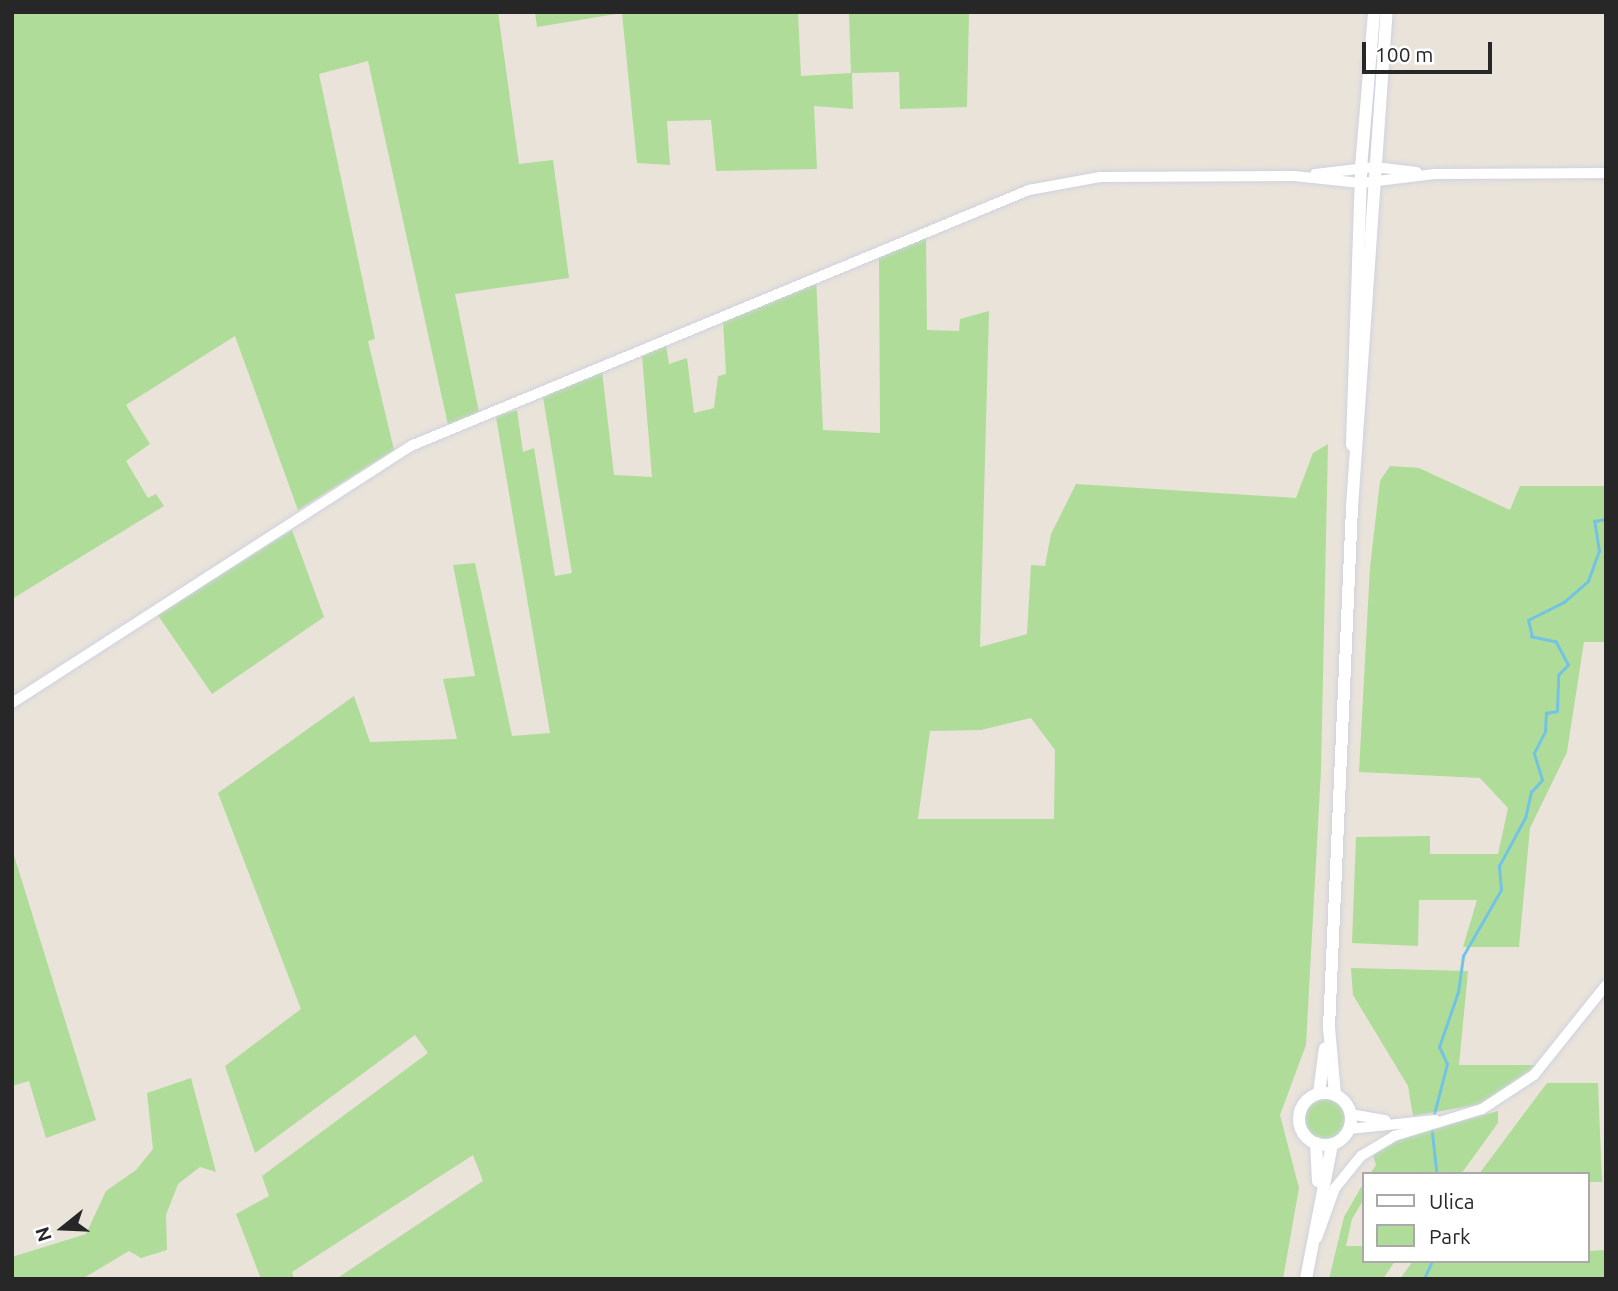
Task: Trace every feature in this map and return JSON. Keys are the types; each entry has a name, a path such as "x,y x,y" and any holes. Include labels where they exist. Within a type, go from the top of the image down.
{"main road":[{"path":"1367,183 1361,169 1374,12"},
{"path":"1319,1093 1329,1028 1367,183 1375,167 1387,12"},
{"path":"1306,1279 1332,1144 1349,1129 1350,1114 1335,1095 1329,1028"},
{"path":"1332,1144 1316,1143 1303,1133 1299,1117 1305,1102 1319,1093 1335,1095"},
{"path":"1316,1143 1318,1210"}],"street":[{"path":"12,703 413,445 1017,194 1100,177 1297,176 1375,167 1434,174 1606,173"},
{"path":"1297,176 1367,183 1434,174"},
{"path":"1311,1251 1335,1188 1349,1168 1382,1142 1489,1105 1534,1075 1606,985"},
{"path":"1350,1114 1395,1122 1433,1123"},
{"path":"1349,1129 1395,1122"}],"green space":[{"path":"12,12 498,12 519,164 553,160 569,278 455,294 479,412 448,425 368,61 319,74 375,339 368,341 394,450 298,510 235,336 126,405 150,444 126,461 148,498 156,494 164,506 12,599"},
{"path":"535,12 798,12 801,76 851,73 849,12 969,12 967,107 900,109 899,72 852,73 853,109 814,106 817,169 716,171 711,120 667,121 670,165 637,163 622,13 537,27"},
{"path":"926,236 927,330 959,331 960,319 989,311 980,647 1027,634 1031,565 1045,566 1051,534 1076,484 1296,498 1313,453 1328,444 1321,770 1306,1045 1280,1115 1299,1188 1283,1279 336,1279 483,1181 473,1155 292,1272 294,1279 261,1279 236,1214 269,1196 262,1176 428,1053 415,1035 255,1153 225,1066 301,1009 218,793 354,696 370,742 457,739 443,679 475,676 453,565 475,563 512,736 550,733 496,417 517,410 523,452 534,448 555,576 572,573 543,397 602,371 614,475 652,477 642,356 666,345 669,364 687,358 694,413 714,408 718,376 726,374 723,320 816,278 823,430 880,433 879,255","holes":["1031,718 1055,750 1054,819 918,819 930,731 981,730"]},
{"path":"1390,466 1419,468 1510,510 1520,486 1606,486 1606,642 1584,642 1567,752 1530,828 1519,947 1463,947 1477,900 1419,900 1418,946 1352,943 1356,837 1430,836 1430,854 1498,854 1508,808 1480,778 1359,772 1370,567 1380,481"},
{"path":"292,530 324,617 212,694 157,614"},
{"path":"12,849 96,1120 46,1138 29,1081 12,1086"},
{"path":"1351,968 1468,971 1459,1065 1537,1065 1481,1104 1413,1116 1408,1086 1353,995"},
{"path":"191,1078 216,1172 200,1167 178,1184 166,1215 167,1250 141,1258 129,1251 82,1279 12,1279 12,1257 86,1234 106,1191 136,1170 153,1149 147,1093"},
{"path":"1547,1083 1598,1083 1602,1182 1590,1182 1590,1172 1480,1172"},
{"path":"1324,1098 1339,1104 1345,1119 1339,1134 1324,1140 1309,1134 1303,1119 1309,1104"},
{"path":"1498,1111 1498,1123 1462,1172 1371,1172 1376,1165 1372,1152 1401,1138"},
{"path":"1362,1186 1362,1202 1352,1219 1346,1246 1362,1246 1362,1263 1394,1263 1383,1279 1329,1279 1344,1217"},
{"path":"1605,1250 1606,1279 1400,1279 1412,1263 1590,1263 1590,1251"}],"waterway":[{"path":"1433,1118 1447,1064 1439,1047 1458,992 1463,956 1501,890 1499,866 1525,818 1531,792 1542,780 1534,753 1545,731 1546,713 1557,711 1558,675 1568,665 1556,642 1532,637 1528,620 1564,602 1588,581 1599,551 1594,521 1606,519"},
{"path":"1432,1128 1437,1172"},
{"path":"1424,1279 1431,1263"}]}
